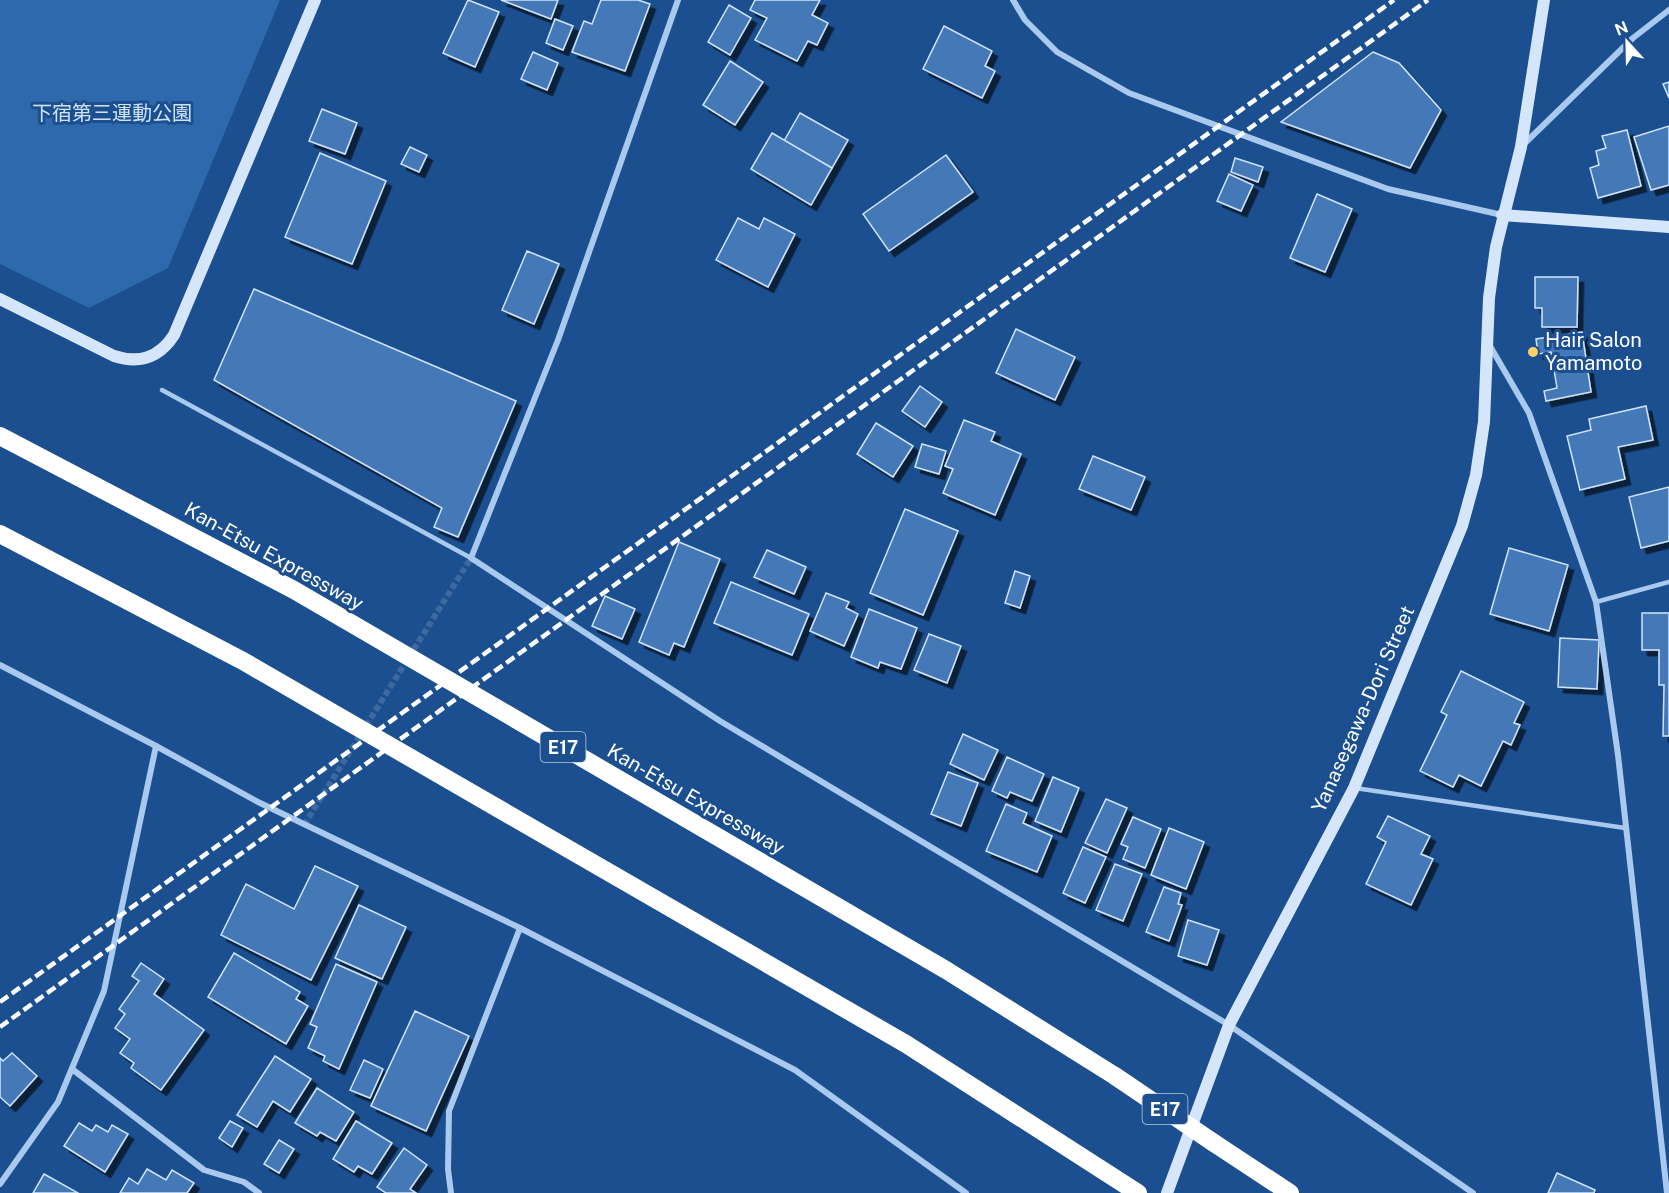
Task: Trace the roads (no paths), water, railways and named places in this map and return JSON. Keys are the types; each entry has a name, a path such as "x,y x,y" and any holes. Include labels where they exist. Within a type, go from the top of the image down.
{"highway":[{"name":"Kan-Etsu Expressway","path":"0,436 294,590 946,970 1115,1076 1290,1193"},
{"path":"0,534 264,673 906,1044 1138,1193"}],"street":[{"path":"0,299 122,359 130,361 150,358 166,348 188,304 315,0"},
{"path":"678,0 558,340 471,558 720,721 1228,1025 1473,1193"},
{"path":"1013,0 1025,20 1057,52 1129,93 1388,189 1502,215 1669,227"},
{"name":"Yanasegawa-Dori Street","path":"1167,1193 1228,1025 1354,788 1462,526 1476,475 1484,422 1490,298 1502,215 1521,147 1544,0"},
{"path":"1521,147 1633,38 1669,10"},
{"path":"1487,340 1529,413 1596,602 1618,755 1667,1193"},
{"path":"0,665 304,825 520,928 795,1070 966,1193"},
{"path":"0,1184 58,1102 104,991 156,746"},
{"path":"452,1193 448,1169 449,1111 520,928"},
{"path":"72,1069 204,1170 244,1182 259,1193"}],"lane":[{"path":"162,390 471,558"},
{"path":"1596,602 1669,582"},
{"path":"1354,788 1625,828"}],"tunnel":[{"path":"304,825 471,558"}],"railway":[{"path":"0,1002 1394,0"},
{"path":"0,1027 1428,0"}],"place":[{"name":"Hair Salon Yamamoto","path":"1533,352"}],"park label":[{"name":"下宿第三運動公園","path":"112,113"}]}
